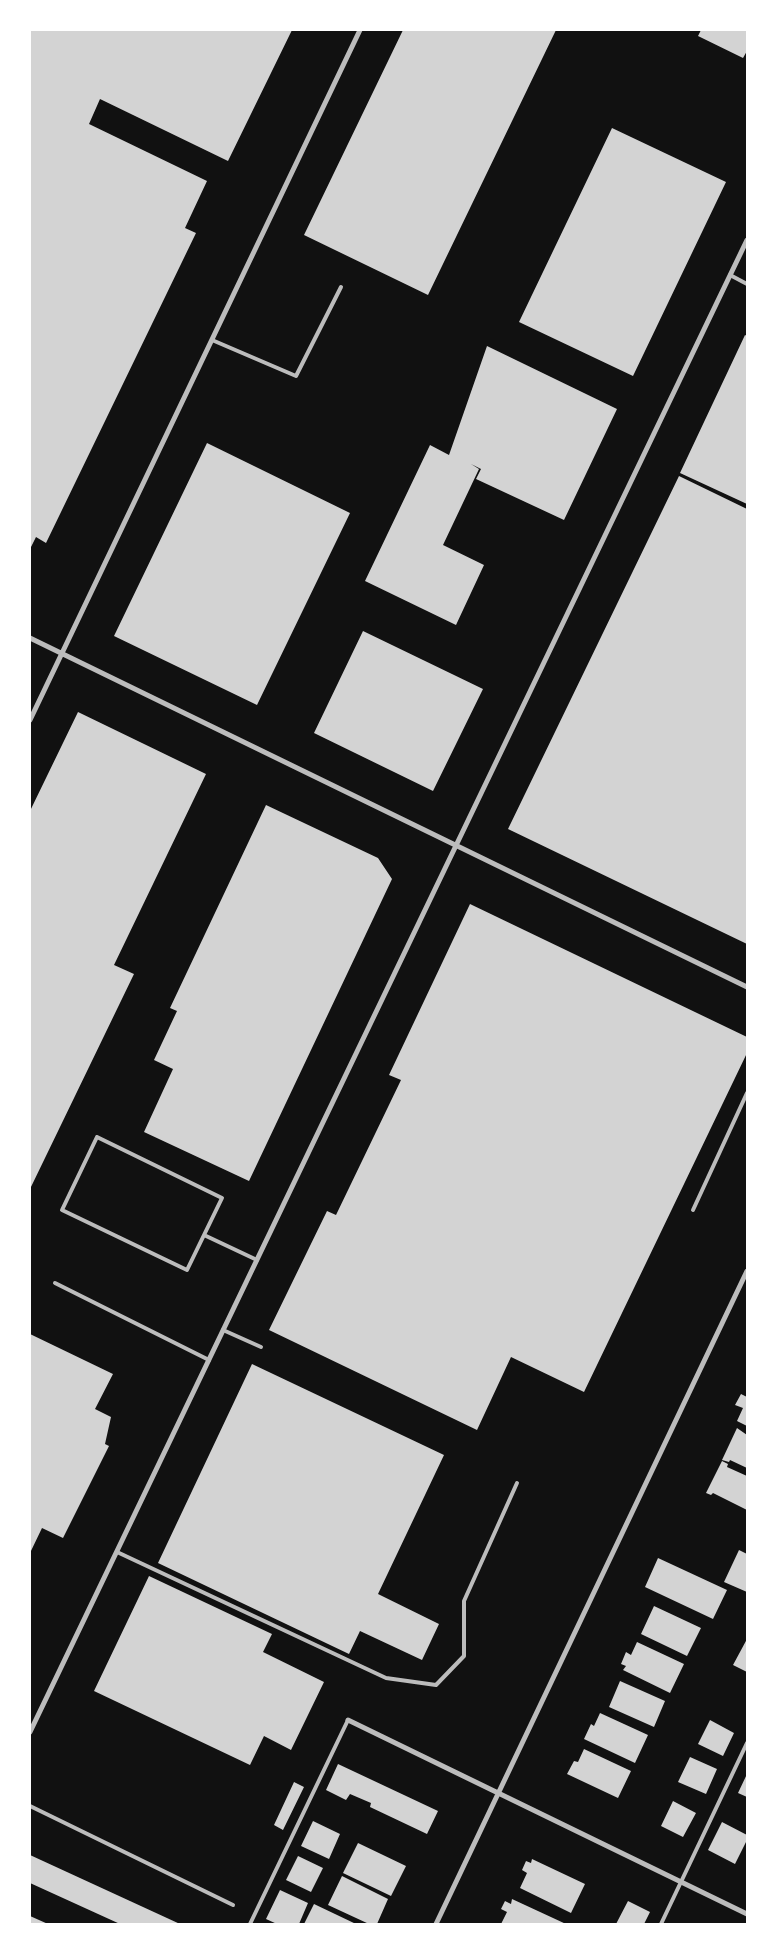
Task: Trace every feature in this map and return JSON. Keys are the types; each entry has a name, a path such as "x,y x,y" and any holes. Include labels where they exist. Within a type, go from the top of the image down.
{"street":[{"path":"30,720 360,30"},
{"path":"30,1732 747,240"},
{"path":"30,638 747,987"},
{"path":"436,1924 747,1271"},
{"path":"348,1720 747,1914"}],"lane":[{"path":"730,275 747,284"},
{"path":"212,340 296,376 341,287"},
{"path":"693,1210 747,1093"},
{"path":"97,1136 222,1198 204,1235 187,1270 62,1210 97,1136"},
{"path":"204,1235 257,1260"},
{"path":"55,1284 209,1360"},
{"path":"223,1330 261,1347"},
{"path":"116,1552 386,1678 436,1685 464,1656 464,1602 517,1483"},
{"path":"250,1924 348,1720"},
{"path":"661,1924 747,1743"},
{"path":"30,1806 233,1905"}],"building":[{"path":"30,30 292,30 228,161 100,99 89,124 207,181 185,228 196,233 46,543 36,537 30,549"},
{"path":"403,30 556,30 428,295 304,235"},
{"path":"701,30 747,30 747,51 743,58 698,36"},
{"path":"612,128 726,182 633,376 519,322"},
{"path":"745,335 747,336 747,504 680,473"},
{"path":"487,346 617,409 564,520 476,479 481,469 471,464 479,469 443,545 484,565 456,625 365,581 430,445 449,455"},
{"path":"207,443 350,513 257,705 114,636"},
{"path":"679,476 747,509 747,944 508,829"},
{"path":"363,631 483,689 433,791 314,733"},
{"path":"78,712 206,774 114,965 134,974 30,1189 30,811"},
{"path":"266,805 378,858 392,879 249,1181 144,1132 173,1069 154,1060 177,1011 170,1008"},
{"path":"470,904 747,1037 747,1053 584,1392 511,1357 477,1430 269,1330 327,1211 336,1215 401,1080 389,1075"},
{"path":"30,1334 113,1374 95,1409 111,1417 105,1444 109,1446 63,1538 42,1528 30,1553"},
{"path":"252,1364 444,1455 378,1594 439,1624 422,1660 360,1631 349,1654 158,1563"},
{"path":"741,1394 747,1397 747,1426 737,1421 743,1408 735,1405"},
{"path":"737,1428 747,1435 747,1468 730,1460 729,1462 722,1460"},
{"path":"722,1461 728,1464 727,1467 747,1476 747,1510 713,1493 711,1495 706,1493"},
{"path":"739,1550 747,1554 747,1592 724,1582"},
{"path":"658,1558 727,1590 713,1619 645,1587"},
{"path":"149,1576 272,1634 263,1652 324,1682 291,1750 264,1736 250,1765 94,1691"},
{"path":"654,1606 701,1628 687,1656 641,1634"},
{"path":"747,1639 747,1672 733,1665"},
{"path":"637,1642 684,1664 670,1693 623,1670 626,1666 621,1664 626,1652 631,1655"},
{"path":"620,1681 665,1701 654,1727 609,1707"},
{"path":"600,1713 648,1735 635,1763 584,1739 591,1724 594,1726"},
{"path":"710,1720 734,1733 723,1756 698,1744"},
{"path":"584,1749 631,1771 618,1798 567,1774 574,1761 578,1762"},
{"path":"690,1757 717,1769 706,1794 678,1782"},
{"path":"338,1764 438,1811 427,1834 370,1807 371,1803 350,1794 346,1800 326,1790"},
{"path":"747,1774 747,1797 738,1793"},
{"path":"294,1782 304,1787 283,1830 274,1825"},
{"path":"673,1801 696,1813 683,1837 661,1826"},
{"path":"313,1821 340,1834 329,1859 301,1846"},
{"path":"722,1822 747,1835 747,1840 735,1864 708,1850"},
{"path":"358,1843 406,1866 391,1896 343,1873"},
{"path":"30,1855 180,1924 120,1924 30,1883"},
{"path":"298,1856 323,1868 311,1892 286,1880"},
{"path":"532,1859 585,1884 571,1913 520,1888 527,1873 522,1870 526,1861 531,1863"},
{"path":"342,1876 388,1899 377,1924 369,1924 328,1905"},
{"path":"280,1890 308,1903 299,1924 277,1924 266,1919"},
{"path":"512,1899 566,1924 501,1924 507,1912 501,1909 505,1901 511,1904"},
{"path":"628,1901 650,1912 644,1924 616,1924"},
{"path":"314,1904 356,1924 304,1924"},
{"path":"30,1916 48,1924 30,1924"}]}
